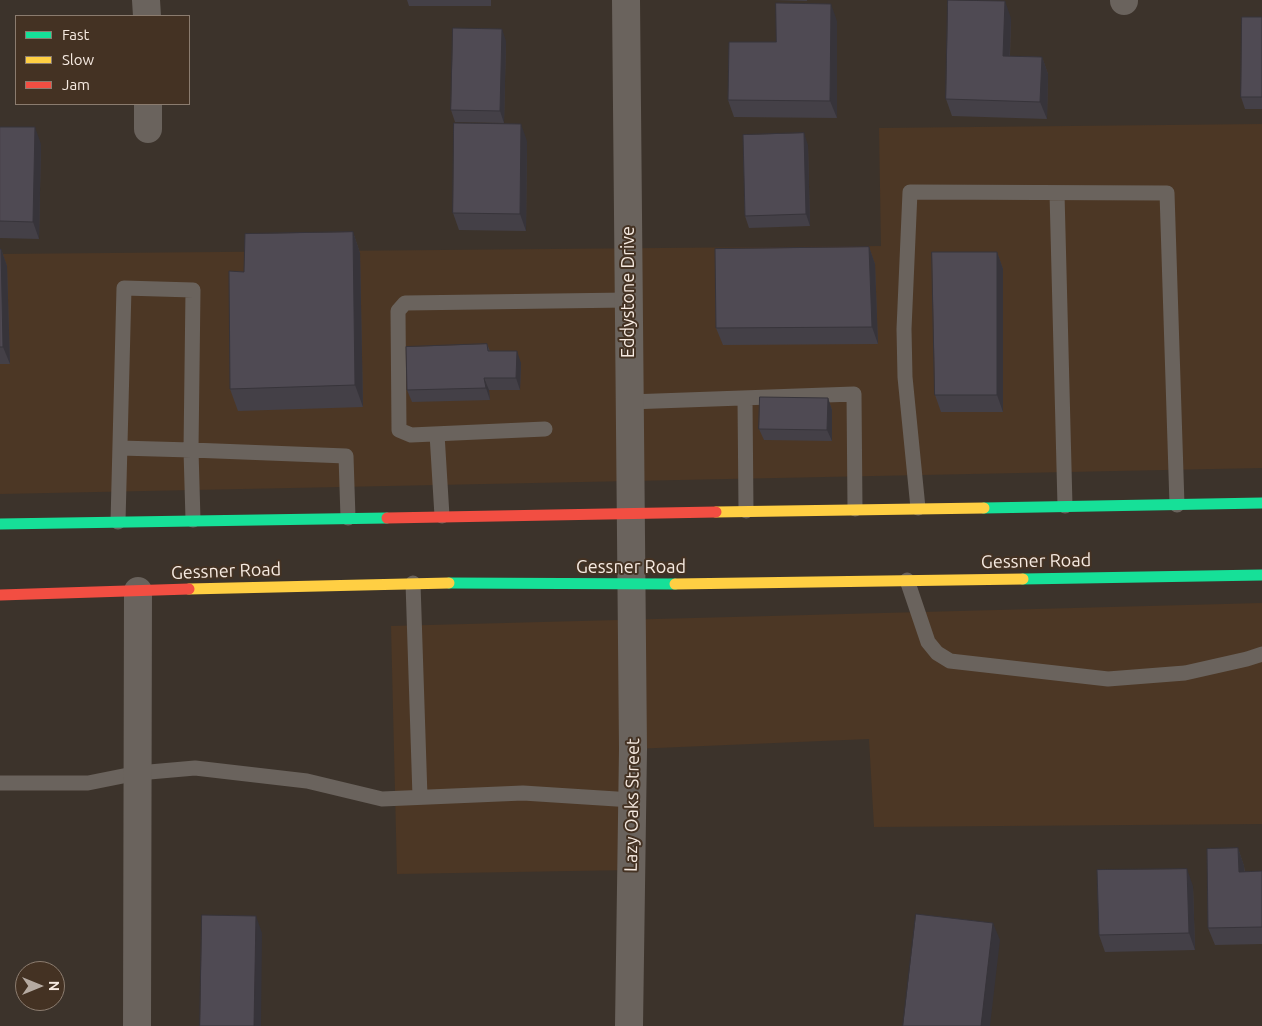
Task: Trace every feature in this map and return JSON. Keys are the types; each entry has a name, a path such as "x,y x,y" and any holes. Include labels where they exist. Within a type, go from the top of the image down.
{"main road":[{"path":"0,524 1262,503"},
{"name":"Gessner Road","path":"0,595 413,583 631,585 1262,575"}],"street":[{"path":"146,0 147,15"},
{"name":"Eddystone Drive","path":"626,0 631,585"},
{"name":"Lazy Oaks Street","path":"629,1026 632,800 631,585"},
{"path":"137,1026 138,591"}],"lane":[{"path":"918,508 904,358 910,192 1167,193 1177,504"},
{"path":"1057,193 1065,506"},
{"path":"118,522 124,288 193,290 193,520"},
{"path":"545,429 437,434 411,434 399,430 398,311 405,303 628,300"},
{"path":"629,402 854,394 855,510"},
{"path":"745,399 746,511"},
{"path":"437,434 442,516"},
{"path":"120,448 346,456 348,518"},
{"path":"907,580 928,642 937,653 950,661 1108,679 1185,673 1262,654"},
{"path":"413,583 420,797"},
{"path":"0,783 88,783 138,773 195,768 307,781 382,799 523,794 632,800"}],"shaded area":[{"path":"1262,124 1262,468 0,494 0,254 881,246 879,128"},
{"path":"1262,603 1262,824 874,827 869,739 633,749 631,870 397,874 391,626"}],"building":[{"path":"948,0 1005,1 1003,56 1042,57 1040,102 946,99"},
{"path":"776,3 831,4 830,101 728,100 729,42 776,42"},
{"path":"1242,17 1262,17 1262,97 1241,97"},
{"path":"453,28 502,29 500,111 451,110"},
{"path":"454,123 521,124 520,214 453,213"},
{"path":"0,127 35,127 33,222 0,221"},
{"path":"804,133 806,214 745,216 743,135"},
{"path":"353,232 355,385 230,389 229,271 244,272 245,234"},
{"path":"869,247 872,327 716,328 715,249"},
{"path":"1,249 3,347 0,347"},
{"path":"932,252 997,252 997,395 935,395"},
{"path":"487,344 488,351 517,351 516,378 484,378 486,388 407,390 406,347"},
{"path":"760,397 828,398 827,430 759,429"},
{"path":"1238,848 1239,872 1262,871 1262,927 1208,928 1207,849"},
{"path":"1187,869 1189,933 1099,935 1097,870"},
{"path":"916,914 993,923 981,1026 903,1026"},
{"path":"202,915 256,916 254,1026 200,1026"}],"traffic: fast":[{"path":"984,508 1262,503"},
{"path":"0,524 387,518"},
{"path":"1023,579 1262,575"},
{"path":"449,583 675,584"}],"traffic: slow":[{"path":"716,512 984,508"},
{"path":"675,584 1023,579"},
{"path":"189,589 449,583"}],"traffic: jam":[{"path":"387,518 716,512"},
{"path":"0,595 189,589"}]}
